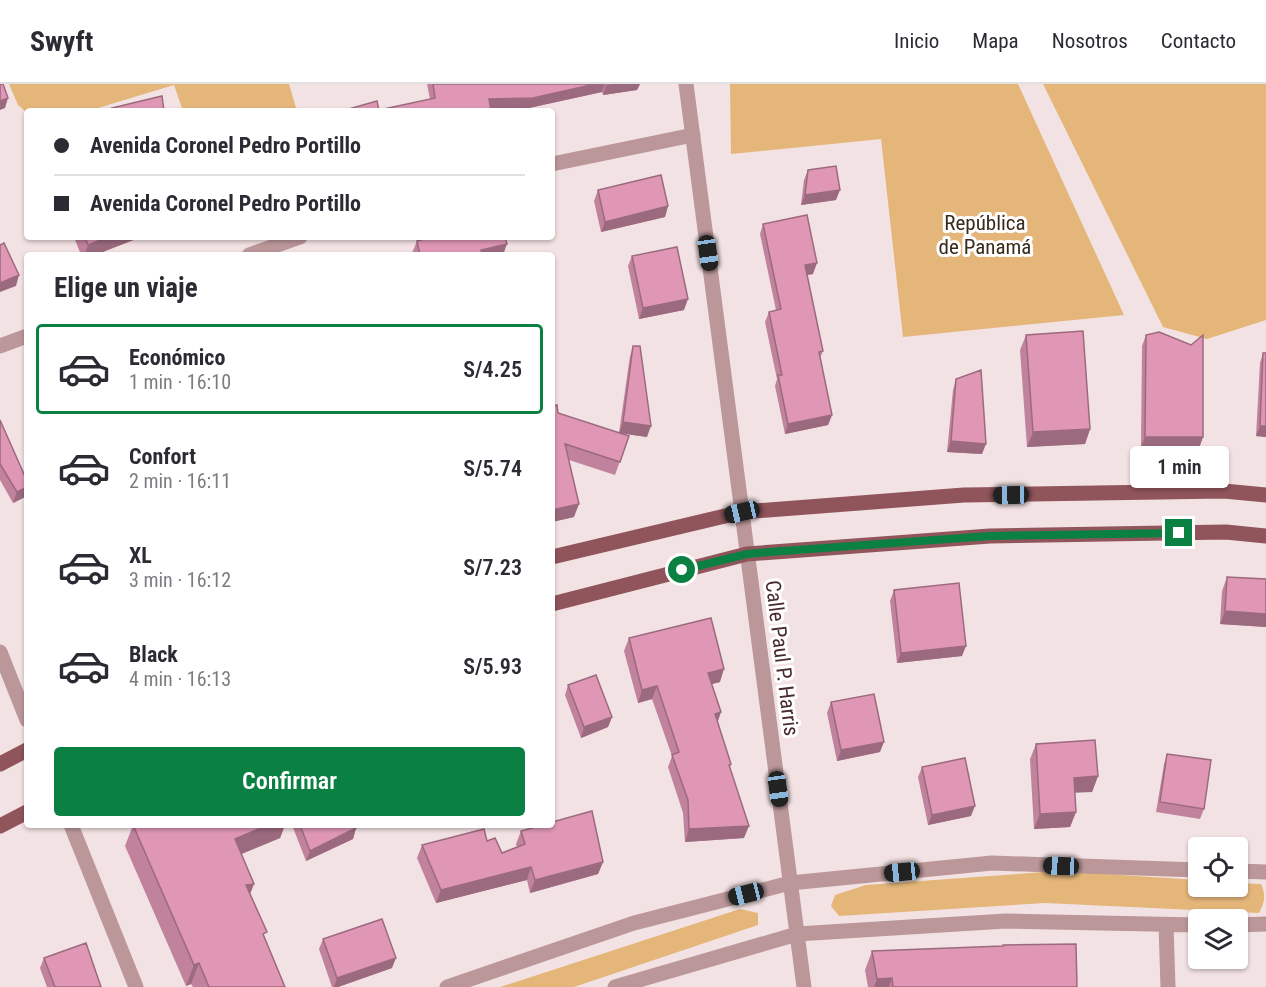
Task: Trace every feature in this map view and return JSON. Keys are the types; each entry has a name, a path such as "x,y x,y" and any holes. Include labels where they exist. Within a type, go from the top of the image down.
{"main road":[{"path":"555,556 742,512 964,495 1224,491 1266,495"},
{"path":"555,602 747,554 990,536 1226,532 1266,536"},
{"path":"0,764 24,752"},
{"path":"0,826 24,814"}],"street":[{"name":"Calle Paul P. Harris","path":"686,84 804,987"},
{"path":"555,163 693,135"},
{"path":"258,252 292,240"},
{"path":"0,346 24,337"},
{"path":"0,652 24,712"},
{"path":"72,828 136,987"},
{"path":"447,987 634,923 790,883 992,863 1188,870"},
{"path":"1248,871 1266,872"},
{"path":"615,987 797,934 1006,921 1188,925"},
{"path":"1248,924 1263,922"},
{"path":"1166,925 1168,987"}],"green space":[{"path":"9,84 289,84 296,108 182,108 174,85 98,108 24,108 24,110 18,105"},
{"name":"República de Panamá","path":"730,84 1018,84 1124,315 903,337 881,139 731,154"},
{"path":"1043,84 1266,84 1266,320 1207,339 1163,327"},
{"path":"1059,871 1188,879 1188,897 1248,897 1248,883 1261,884 1264,898 1259,913 1248,912 1248,909 1188,910 1045,903 839,916 831,906 835,895 866,885"},
{"path":"740,909 758,913 758,925 574,987 500,987"}],"building":[{"path":"0,84 3,84 8,98 0,101"},
{"path":"433,84 595,84 533,98 489,99 490,108 388,108 435,98"},
{"path":"162,96 164,108 112,108"},
{"path":"377,101 379,108 352,108"},
{"path":"836,166 840,190 805,195 808,170"},
{"path":"661,175 668,206 605,222 598,190"},
{"path":"807,215 817,263 805,265 823,351 819,352 832,415 788,424 778,375 782,375 769,312 781,309 763,224"},
{"path":"86,240 100,240 88,245"},
{"path":"506,240 507,244 481,250 481,252 419,252 417,241"},
{"path":"4,243 19,275 0,283 0,245"},
{"path":"677,247 688,299 643,308 632,256"},
{"path":"1083,331 1090,429 1033,432 1026,335"},
{"path":"1159,332 1191,345 1203,335 1203,437 1145,437 1146,335"},
{"path":"633,346 640,346 651,426 623,422"},
{"path":"1263,353 1266,353 1266,426 1260,426"},
{"path":"981,370 986,444 951,441 956,379"},
{"path":"555,405 557,405 558,413 629,436 620,462 565,444 579,504 555,509"},
{"path":"0,420 24,474 24,488 17,492 0,464"},
{"path":"1227,577 1266,579 1266,614 1225,611"},
{"path":"959,583 966,646 901,653 894,590"},
{"path":"711,618 724,669 708,673 721,712 715,714 749,826 689,829 688,800 672,755 679,752 657,686 642,690 629,638"},
{"path":"596,675 612,717 584,727 568,685"},
{"path":"874,694 884,742 841,750 831,702"},
{"path":"1095,740 1098,776 1074,778 1076,812 1040,814 1036,744"},
{"path":"1167,754 1211,760 1204,809 1160,802"},
{"path":"965,758 975,806 932,815 922,767"},
{"path":"592,811 603,862 535,880 531,867 441,890 422,845 484,829 487,841 495,838 502,853 525,844 521,831 532,828 555,828 555,821"},
{"path":"134,828 261,828 235,839 254,884 246,885 267,932 263,934 285,987 209,987 199,963 194,965"},
{"path":"301,828 356,828 310,851"},
{"path":"382,919 396,958 337,978 323,939"},
{"path":"86,943 101,987 55,987 44,958"},
{"path":"1076,944 1077,987 893,987 892,978 877,979 872,951 1003,945"}],"route":[{"path":"682,570 747,554 769,552 990,536 1179,533"}]}
